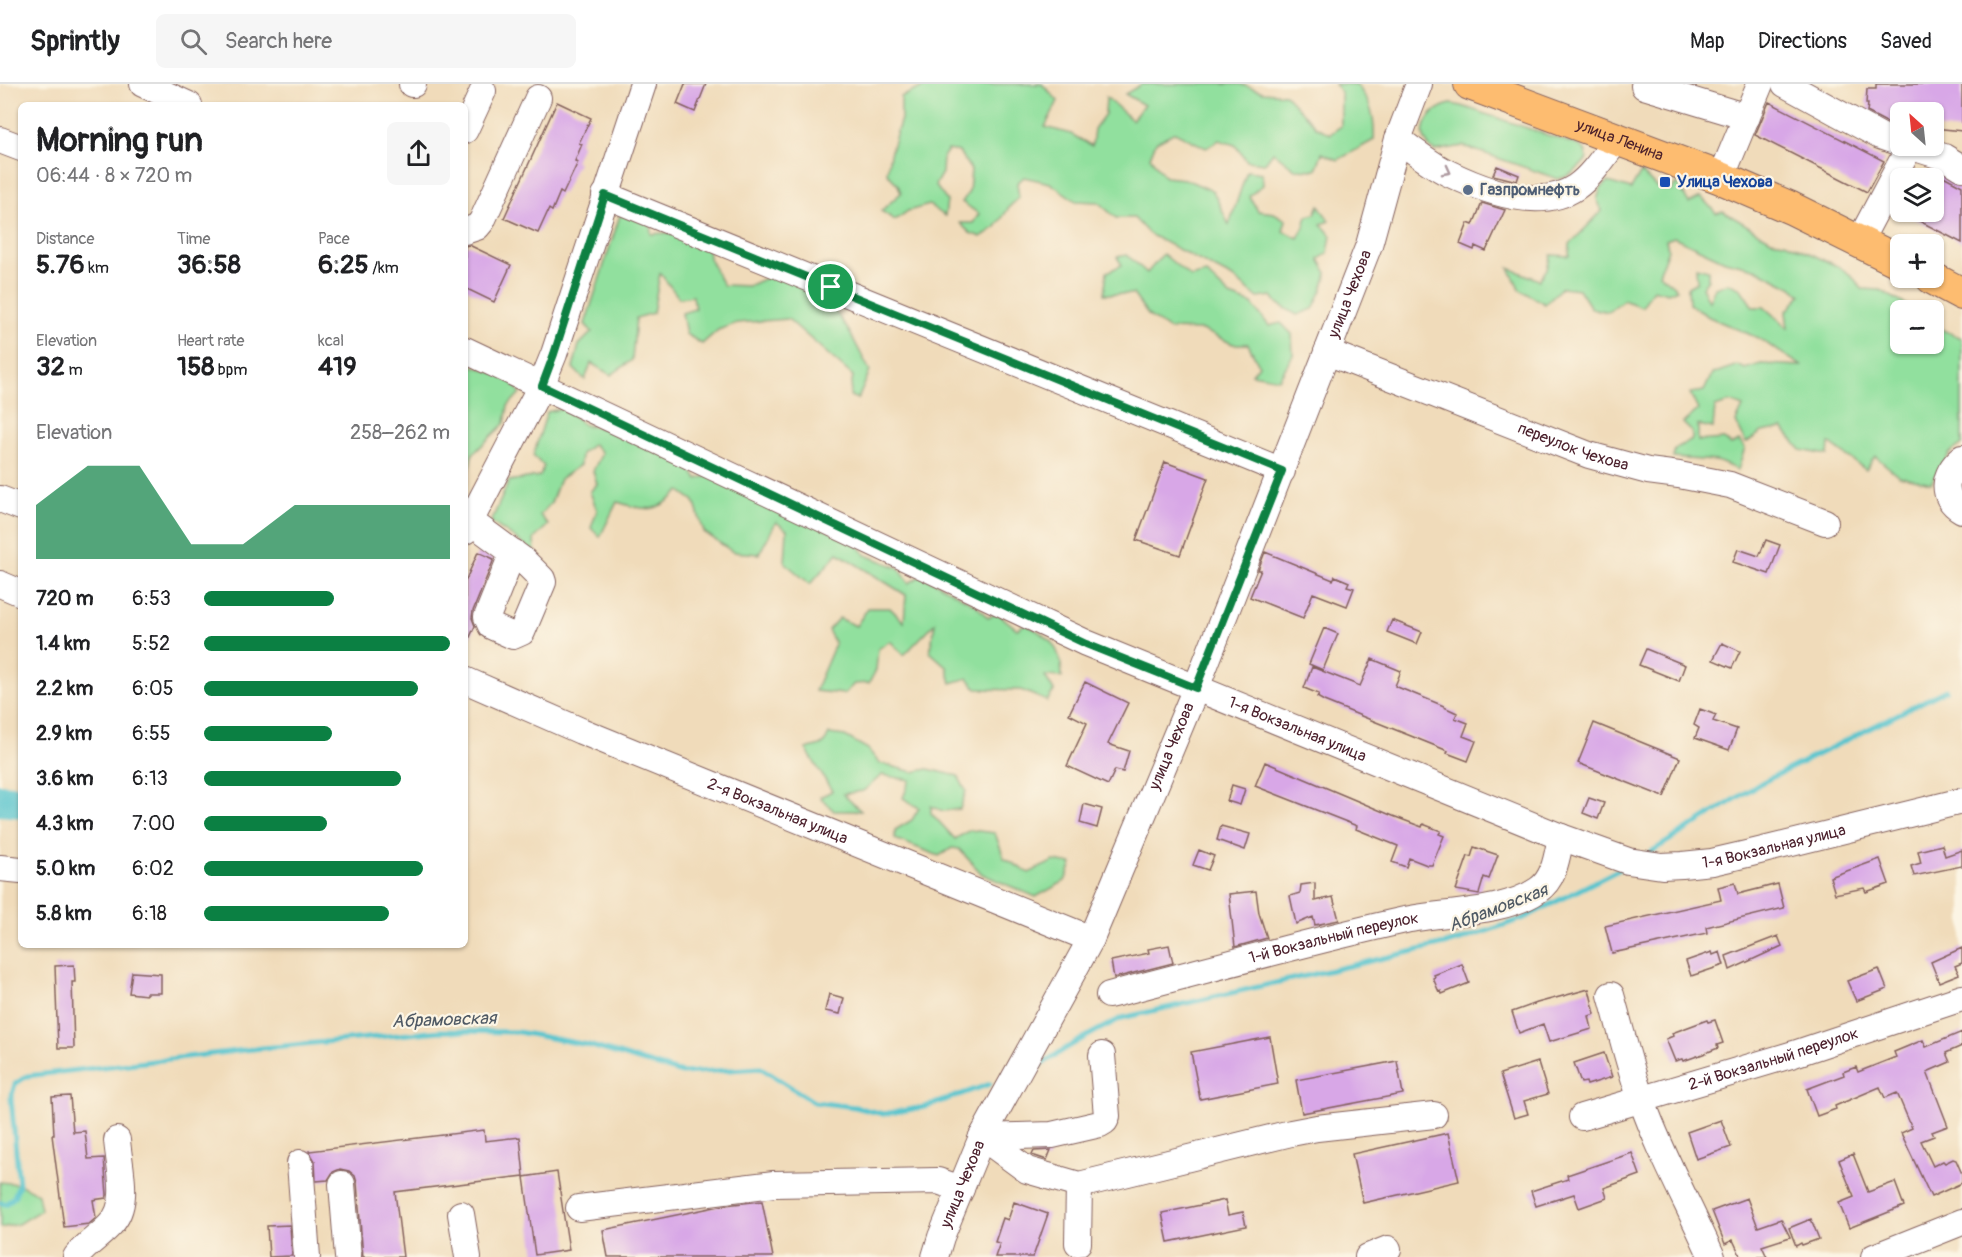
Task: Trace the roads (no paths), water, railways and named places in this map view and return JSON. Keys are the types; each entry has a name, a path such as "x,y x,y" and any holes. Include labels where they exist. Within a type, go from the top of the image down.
{"main road":[{"name":"улица Ленина","path":"1480,86 1722,178 1791,208 1890,257"},
{"path":"1944,284 1962,294"}],"street":[{"path":"142,84 182,102"},
{"path":"468,521 542,386 643,84"},
{"name":"улица Чехова","path":"935,1257 982,1137 1091,939 1196,688 1369,245 1398,140 1419,84"},
{"path":"1722,178 1760,84"},
{"path":"1785,84 1890,140"},
{"path":"1644,86 1747,117"},
{"path":"468,124 483,91"},
{"path":"468,230 477,227 482,221 538,98"},
{"path":"1398,140 1447,172 1500,193 1535,199 1554,197 1575,188 1592,172 1618,138"},
{"path":"0,140 18,147"},
{"path":"1859,242 1904,156"},
{"path":"1938,156 1962,168"},
{"path":"605,195 1282,471"},
{"name":"1-я Вокзальная улица","path":"468,351 1086,644 1561,837 1628,861 1662,866 1712,862 1962,801"},
{"name":"переулок Чехова","path":"1327,352 1589,455 1622,466 1730,485 1825,522"},
{"path":"1962,458 1949,474 1946,493 1949,499 1962,510"},
{"path":"0,499 18,506"},
{"path":"468,524 513,552"},
{"path":"0,584 18,592"},
{"name":"2-я Вокзальная улица","path":"468,681 581,731 1091,939"},
{"name":"1-й Вокзальный переулок","path":"1109,995 1371,928 1519,900 1540,889 1548,881 1561,837"},
{"path":"0,868 18,870"},
{"path":"1611,995 1641,1100 1712,1257"},
{"name":"2-й Вокзальный переулок","path":"1582,1117 1794,1054 1962,998"},
{"path":"982,1137 1052,1135 1100,1125 1107,1116 1102,1055"},
{"path":"982,1137 1027,1170 1079,1185 1300,1132 1434,1114"},
{"path":"76,1257 86,1244 109,1227 121,1205 122,1190 117,1140"},
{"path":"300,1163 307,1257"},
{"path":"579,1208 774,1184 938,1181 961,1189"},
{"path":"342,1184 348,1257"},
{"path":"1078,1243 1079,1185"},
{"path":"461,1214 468,1257"},
{"path":"1874,1257 1962,1222"}],"waterway":[{"name":"Абрамовская","path":"1646,855 1761,783 1946,690"},
{"path":"0,800 18,802"},
{"name":"Абрамовская","path":"1030,1073 1074,1043 1122,1018 1458,941 1522,919 1622,868"},
{"name":"Абрамовская","path":"0,1203 6,1204 14,1197 19,1184 11,1098 15,1084 27,1076 262,1048 440,1031 518,1032 588,1045 682,1073 761,1068 814,1102 855,1107 883,1114 925,1107 990,1084"}],"place":[{"name":"Улица Чехова","path":"1665,182"},
{"name":"Газпромнефть","path":"1468,190"}]}
